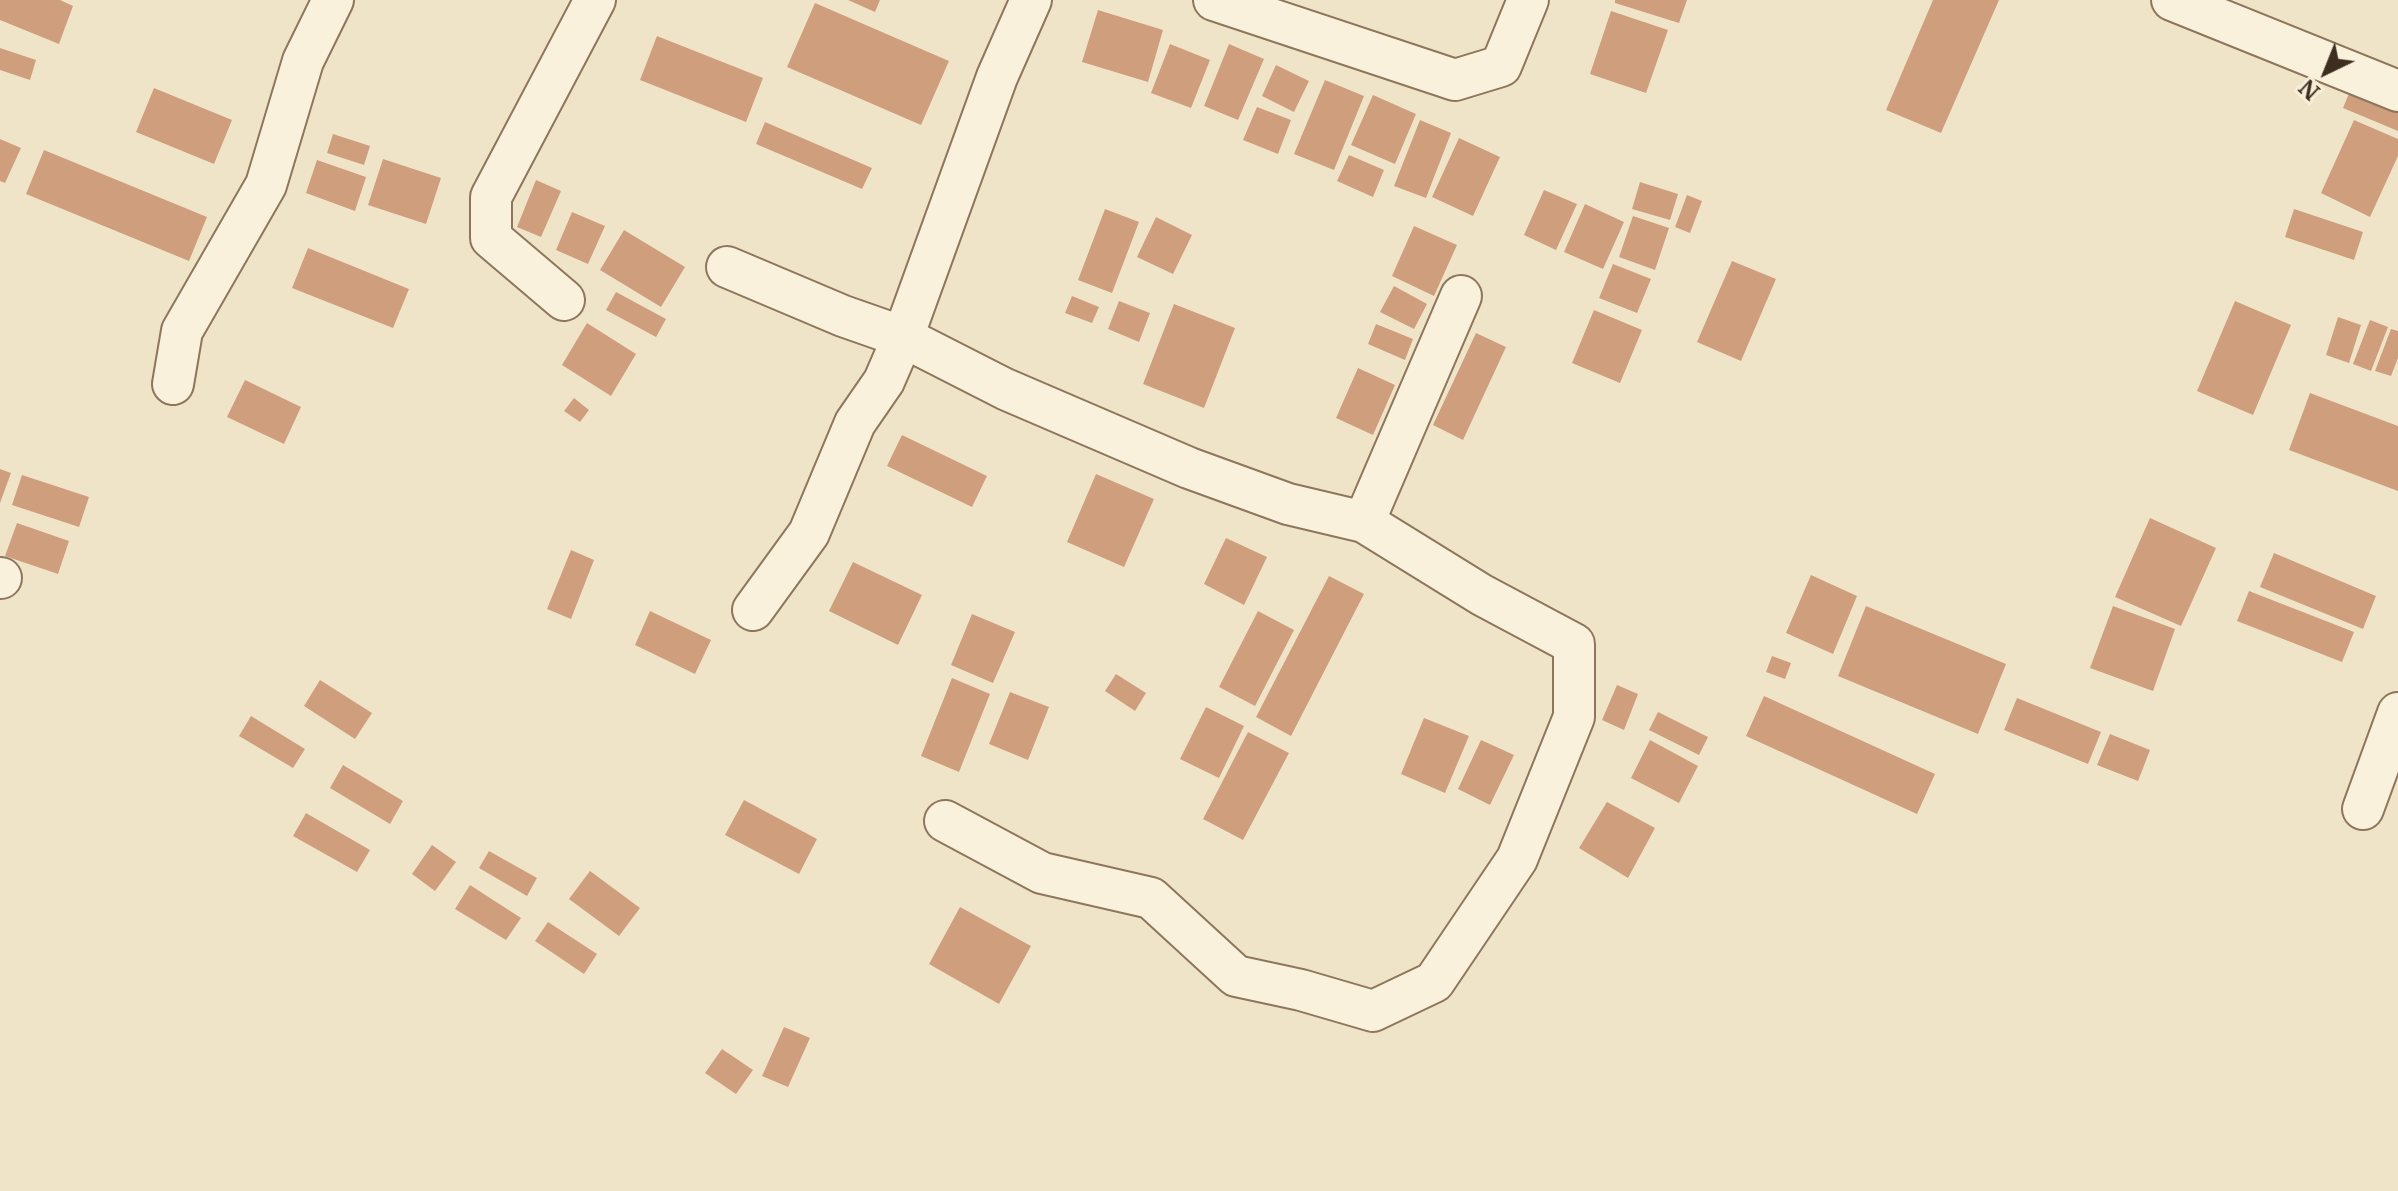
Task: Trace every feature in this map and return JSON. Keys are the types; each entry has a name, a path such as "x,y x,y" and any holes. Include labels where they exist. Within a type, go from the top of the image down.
{"street":[{"path":"173,384 182,331 266,185 303,61 333,0"},
{"path":"564,300 491,238 491,197 595,0"},
{"path":"753,610 809,533 855,423 884,381 903,337 997,77 1031,0"},
{"path":"1214,0 1455,80 1501,66 1528,0"},
{"path":"2172,0 2398,91"},
{"path":"727,267 843,316 903,337 1005,389 1189,468 1288,504 1364,522 1482,595 1574,644 1574,717 1517,859 1434,982 1373,1011 1301,990 1236,976 1151,898 1042,873 945,821"},
{"path":"1364,522 1461,296"},
{"path":"2363,809 2398,713"}],"building":[{"path":"0,0 60,0 73,6 59,44 0,20"},
{"path":"848,0 880,0 875,12"},
{"path":"1615,0 1687,0 1679,23 1615,3"},
{"path":"1933,0 1999,0 1941,133 1886,110"},
{"path":"815,3 949,61 921,125 787,67"},
{"path":"1098,10 1163,30 1148,82 1082,62"},
{"path":"1611,11 1668,30 1646,93 1590,74"},
{"path":"657,36 763,78 746,122 640,80"},
{"path":"1170,44 1210,60 1191,108 1151,93"},
{"path":"1229,44 1264,59 1238,120 1204,106"},
{"path":"0,48 36,60 30,80 0,70"},
{"path":"1276,65 1309,81 1294,112 1262,96"},
{"path":"1325,80 1364,96 1334,170 1294,154"},
{"path":"2352,86 2398,105 2398,131 2343,108"},
{"path":"154,88 232,120 214,164 136,132"},
{"path":"1373,95 1416,114 1395,164 1351,145"},
{"path":"1257,107 1291,120 1278,154 1243,140"},
{"path":"1420,120 1451,133 1426,198 1394,186"},
{"path":"2354,120 2398,139 2398,156 2370,217 2321,193"},
{"path":"765,122 872,168 862,189 756,144"},
{"path":"333,134 370,146 364,165 327,153"},
{"path":"1459,138 1500,157 1473,216 1432,197"},
{"path":"0,139 21,148 5,183 0,181"},
{"path":"44,150 207,217 189,261 26,194"},
{"path":"1349,155 1384,170 1373,197 1337,181"},
{"path":"383,159 441,178 426,224 368,205"},
{"path":"317,160 366,177 355,211 306,193"},
{"path":"536,180 561,191 541,237 517,227"},
{"path":"1640,182 1678,194 1670,220 1632,209"},
{"path":"1544,190 1577,204 1556,250 1524,235"},
{"path":"1687,195 1702,201 1690,233 1675,227"},
{"path":"1585,204 1624,222 1603,269 1564,252"},
{"path":"1105,209 1139,222 1112,293 1078,280"},
{"path":"2294,209 2363,232 2354,260 2285,237"},
{"path":"572,212 605,226 588,264 556,250"},
{"path":"1633,216 1669,228 1655,270 1619,257"},
{"path":"1156,217 1192,235 1173,274 1137,257"},
{"path":"1414,226 1457,245 1434,296 1392,276"},
{"path":"624,230 685,267 661,307 600,270"},
{"path":"308,248 409,289 393,328 292,288"},
{"path":"1732,261 1776,279 1741,361 1697,342"},
{"path":"1613,264 1651,279 1637,313 1599,298"},
{"path":"1394,286 1427,304 1414,329 1380,312"},
{"path":"616,292 666,319 656,337 606,310"},
{"path":"1072,296 1099,307 1092,323 1065,313"},
{"path":"1119,301 1150,313 1139,342 1108,329"},
{"path":"2235,301 2291,325 2253,415 2197,391"},
{"path":"1174,304 1235,328 1204,408 1143,384"},
{"path":"1594,310 1642,330 1620,383 1572,363"},
{"path":"2338,317 2361,325 2349,363 2326,355"},
{"path":"2370,320 2388,327 2371,371 2353,364"},
{"path":"587,323 636,354 611,396 562,365"},
{"path":"1376,324 1413,339 1405,360 1368,344"},
{"path":"2391,329 2398,331 2398,358 2391,376 2375,371"},
{"path":"1476,333 1506,347 1463,440 1433,425"},
{"path":"1358,368 1395,385 1373,435 1336,418"},
{"path":"245,380 301,407 284,444 227,417"},
{"path":"2310,393 2398,426 2398,491 2289,450"},
{"path":"574,398 589,410 580,422 564,411"},
{"path":"902,435 987,476 972,507 887,466"},
{"path":"0,469 11,473 0,503"},
{"path":"1096,474 1154,499 1124,567 1067,542"},
{"path":"22,475 89,497 79,527 12,505"},
{"path":"2150,518 2216,548 2181,626 2115,597"},
{"path":"17,523 69,541 58,574 5,556"},
{"path":"1226,538 1267,557 1244,605 1204,584"},
{"path":"571,550 594,560 571,619 547,609"},
{"path":"2274,553 2376,596 2363,629 2260,587"},
{"path":"853,562 922,595 898,645 829,611"},
{"path":"1811,575 1857,596 1833,654 1786,633"},
{"path":"1329,576 1364,594 1291,736 1256,717"},
{"path":"2249,591 2354,632 2342,662 2237,621"},
{"path":"1866,606 2006,664 1978,734 1838,676"},
{"path":"2113,606 2175,629 2153,691 2090,668"},
{"path":"650,611 711,640 695,674 635,645"},
{"path":"1258,611 1294,630 1255,706 1219,687"},
{"path":"972,614 1015,632 993,683 951,665"},
{"path":"1772,656 1791,663 1785,679 1766,672"},
{"path":"1116,674 1146,693 1135,711 1105,691"},
{"path":"952,678 990,694 959,772 921,756"},
{"path":"320,680 372,713 355,739 304,706"},
{"path":"1617,685 1638,694 1624,730 1602,720"},
{"path":"1010,692 1049,707 1028,760 989,744"},
{"path":"1764,696 1935,774 1917,814 1746,736"},
{"path":"2017,698 2101,732 2088,764 2004,730"},
{"path":"1206,707 1244,726 1219,778 1180,759"},
{"path":"1658,712 1708,737 1699,755 1649,730"},
{"path":"251,716 305,749 293,768 239,736"},
{"path":"1424,718 1469,736 1445,793 1401,774"},
{"path":"1248,732 1289,753 1243,840 1203,819"},
{"path":"2110,734 2150,750 2138,781 2097,765"},
{"path":"1481,740 1514,755 1490,805 1458,789"},
{"path":"1650,740 1698,766 1679,803 1631,778"},
{"path":"343,765 403,801 390,824 330,788"},
{"path":"744,800 817,839 799,874 725,835"},
{"path":"1607,802 1655,828 1628,878 1579,848"},
{"path":"306,813 370,850 357,872 293,836"},
{"path":"432,845 456,862 435,891 412,874"},
{"path":"489,851 537,878 527,896 479,868"},
{"path":"590,871 640,908 619,936 569,899"},
{"path":"470,885 521,918 506,940 455,909"},
{"path":"960,907 1031,946 999,1004 929,964"},
{"path":"548,922 597,954 584,974 535,941"},
{"path":"784,1027 810,1038 788,1087 762,1076"},
{"path":"722,1049 753,1070 736,1094 705,1073"}]}
